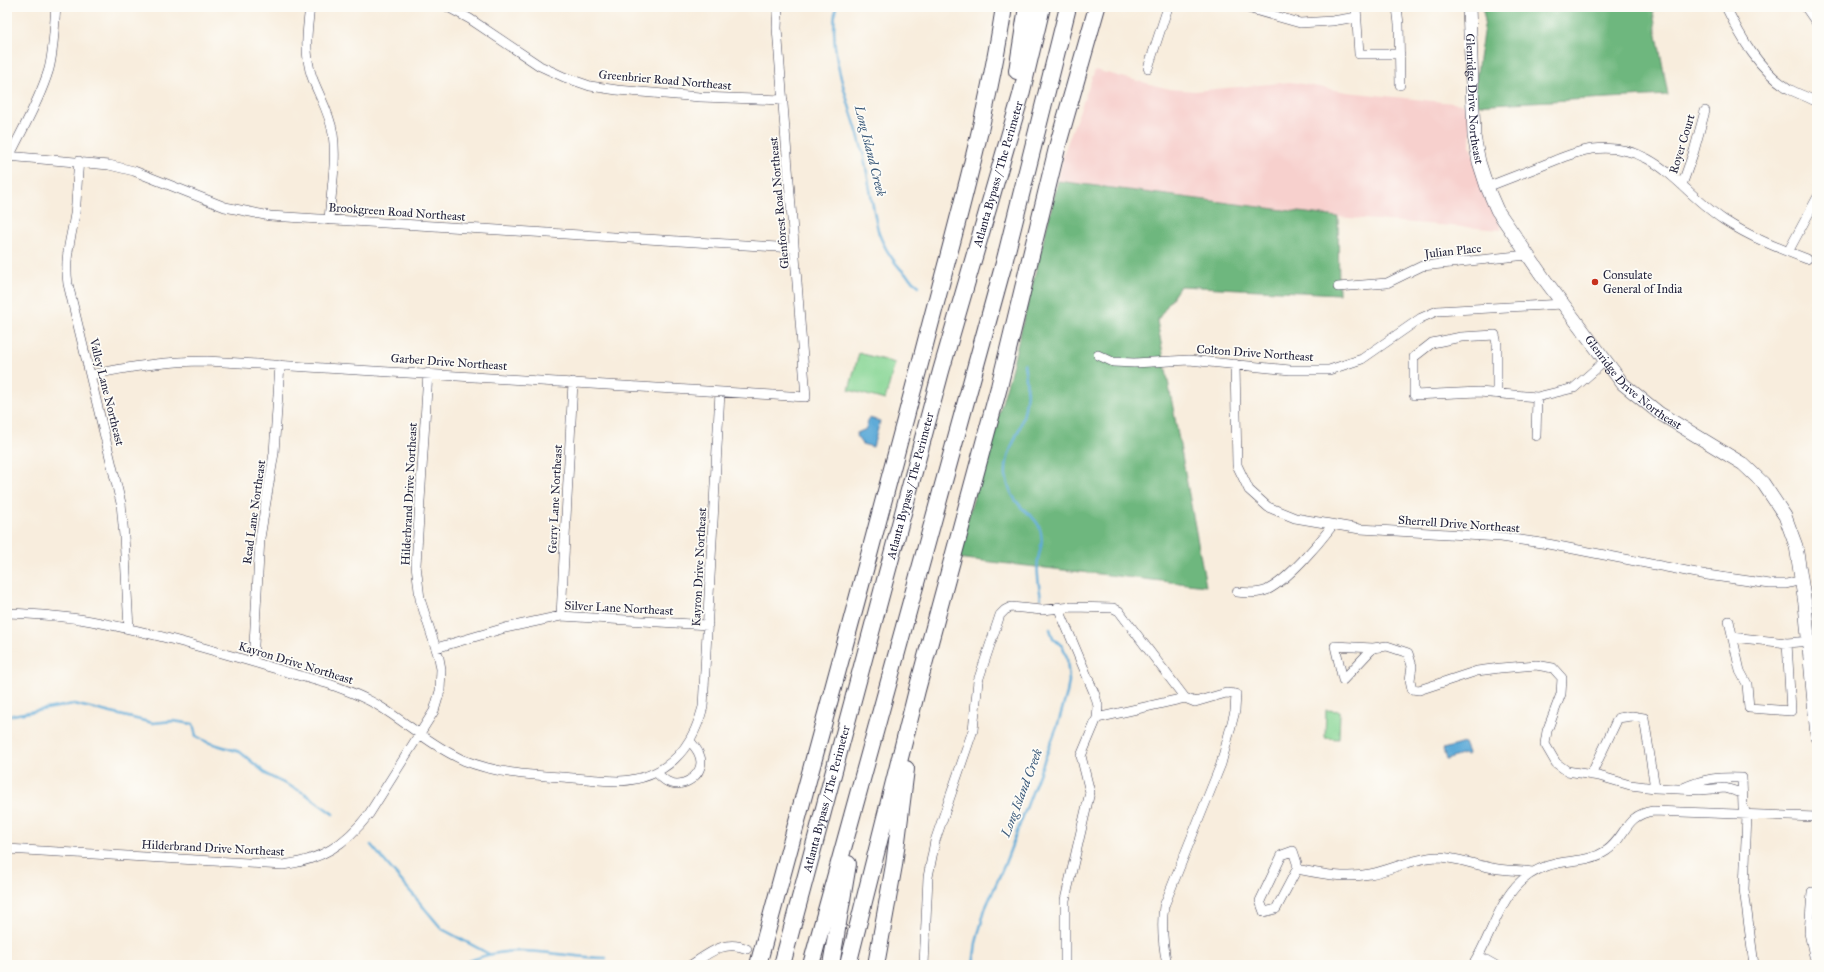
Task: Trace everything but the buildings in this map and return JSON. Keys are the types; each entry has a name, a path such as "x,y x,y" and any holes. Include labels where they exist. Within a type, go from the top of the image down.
{"highway":[{"path":"758,965 898,449 958,216 992,78 1004,7"},
{"path":"998,173 1019,63 1027,7"},
{"name":"Atlanta Bypass / The Perimeter","path":"782,965 939,379 1021,95 1042,7"},
{"name":"Atlanta Bypass / The Perimeter","path":"811,965 1004,263 1068,7"},
{"path":"848,965 917,690 999,387 1069,101 1097,7"},
{"path":"1069,101 1085,60 1102,7"},
{"path":"876,965 894,865 917,690"},
{"path":"831,965 852,844 859,787"}],"main road":[{"name":"Glenridge Drive Northeast","path":"1469,7 1474,136 1479,162 1487,187 1497,210 1527,255 1623,384 1647,405 1741,462 1763,483 1778,503 1790,528 1796,546 1814,640 1815,722 1817,736"}],"street":[{"path":"8,156 41,90 49,68 56,7"},
{"path":"310,7 307,34 308,64 328,113 333,134 334,150 329,220"},
{"name":"Greenbrier Road Northeast","path":"448,7 470,19 540,66 564,77 590,86 617,90 700,97 783,100"},
{"name":"Glenforest Road Northeast","path":"778,7 777,28 806,397"},
{"path":"1148,68 1168,7"},
{"path":"1244,7 1300,23 1332,21 1357,17"},
{"path":"1356,7 1359,54 1400,54"},
{"path":"1397,7 1400,24 1400,85"},
{"path":"1726,7 1739,35 1764,68 1789,89 1817,102"},
{"name":"Royer Court","path":"1682,184 1694,151 1705,111"},
{"path":"1487,187 1581,151 1605,149 1628,151 1663,167 1706,207 1723,219 1757,239 1806,259"},
{"name":"Brookgreen Road Northeast","path":"8,156 79,161 109,165 134,171 225,207 270,216 794,248"},
{"name":"Valley Lane Northeast","path":"79,161 75,213 67,250 66,269 68,284 121,503 129,629"},
{"path":"1788,252 1817,198"},
{"name":"Julian Place","path":"1338,287 1387,283 1422,266 1527,255"},
{"name":"Colton Drive Northeast","path":"1098,355 1113,362 1134,363 1189,360 1290,370 1330,370 1362,359 1421,318 1437,311 1563,304"},
{"path":"1497,394 1496,335 1461,337 1432,343 1414,357 1414,395 1479,392 1497,394 1537,397 1574,388 1605,361"},
{"name":"Garber Drive Northeast","path":"91,375 133,366 173,361 207,361 280,364 806,397"},
{"name":"Read Lane Northeast","path":"253,662 260,538 274,453 280,364"},
{"name":"Sherrell Drive Northeast","path":"1235,364 1237,465 1249,490 1268,507 1295,518 1360,529 1501,537 1548,544 1707,575 1770,584 1786,584 1802,580"},
{"name":"Hilderbrand Drive Northeast","path":"7,849 269,865 296,863 313,858 344,842 357,830 369,814 434,711 440,691 441,669 420,598 416,565 428,373"},
{"name":"Gerry Lane Northeast","path":"561,616 573,382"},
{"name":"Kayron Drive Northeast","path":"7,613 55,616 91,621 129,629 329,684 350,692 378,706 441,748 463,760 485,767 510,773 619,781 638,778 656,772 675,759 690,741 698,725 703,707 720,392"},
{"path":"1536,436 1537,397"},
{"path":"1237,592 1250,594 1267,590 1283,578 1313,550 1333,525"},
{"path":"924,965 928,877 931,859 935,841 973,730 978,681 1000,615 1011,607 1042,610 1058,607 1112,608 1119,610 1185,698 1195,702 1226,693 1236,694 1237,702 1221,764 1164,906 1162,942 1167,965"},
{"path":"1058,607 1095,695 1098,706 1097,718 1081,756 1090,792 1065,900 1065,965"},
{"name":"Silver Lane Northeast","path":"436,648 505,628 561,616 708,625"},
{"path":"1729,621 1740,671 1747,684 1749,708 1791,711 1788,643"},
{"path":"1732,637 1788,643 1814,640"},
{"path":"1373,648 1343,680 1335,646 1373,648 1387,646 1408,653 1412,666 1410,680 1412,689 1419,690 1477,671 1536,664 1553,668 1562,678 1561,694 1547,731 1545,744 1556,763 1567,771 1591,775 1630,785 1680,790 1725,788 1742,793"},
{"path":"1097,718 1185,698"},
{"path":"1591,775 1618,718 1632,716 1644,718 1655,788"},
{"path":"656,772 664,780 671,784 684,783 696,775 700,762 700,754 690,741"},
{"path":"1680,790 1698,781 1718,777 1742,778 1743,807 1747,815 1744,889 1754,965"},
{"path":"1473,965 1479,956 1508,894 1519,882 1533,872 1552,864 1583,860 1600,855 1616,842 1631,820 1644,812 1817,817"},
{"path":"1293,851 1298,869 1276,909 1264,912 1260,901 1282,855 1293,851"},
{"path":"1298,869 1337,876 1355,877 1371,874 1417,860 1438,857 1458,859 1489,868 1533,872"},
{"path":"1816,965 1809,933 1812,892 1817,892"},
{"path":"691,965 719,947 726,945 740,946 747,949"},
{"path":"1479,956 1495,965"}],"shaded area":[{"path":"1095,70 1169,89 1195,91 1291,82 1347,92 1472,105 1470,146 1502,230 1338,217 1058,181 1064,152"},
{"path":"7,962 76,965 7,965"}],"green space":[{"path":"1482,7 1652,7 1668,95 1472,105 1485,20"},
{"path":"1058,181 1338,217 1339,294 1180,286 1157,321 1206,586 956,558 1010,375"},
{"path":"859,353 895,363 885,400 849,390"},
{"path":"1326,710 1340,711 1339,739 1325,738"}],"water":[{"path":"869,418 880,421 873,447 862,444 856,436 857,433 866,429"},
{"path":"1464,743 1468,753 1467,755 1464,754 1446,760 1443,749"}],"waterway":[{"name":"Long Island Creek","path":"836,7 834,26 837,63 863,153 879,234 895,263 919,286"},
{"name":"Long Island Creek","path":"1024,364 1027,387 1025,408 1021,424 1008,456 1006,476 1014,498 1019,505 1032,516 1041,531 1042,543 1037,568 1041,598"},
{"name":"Long Island Creek","path":"973,965 976,943 985,909 1004,866 1057,727 1067,693 1069,681 1067,658 1063,647 1053,638 1050,629"},
{"path":"7,716 74,704 153,723 173,721 193,724 196,736 207,742 240,752 269,776 304,793 333,814"},
{"path":"371,845 442,929 489,954"},
{"path":"460,965 480,957 515,951 532,951 606,958"}],"place":[{"name":"Consulate General of India","path":"1595,282"}]}
